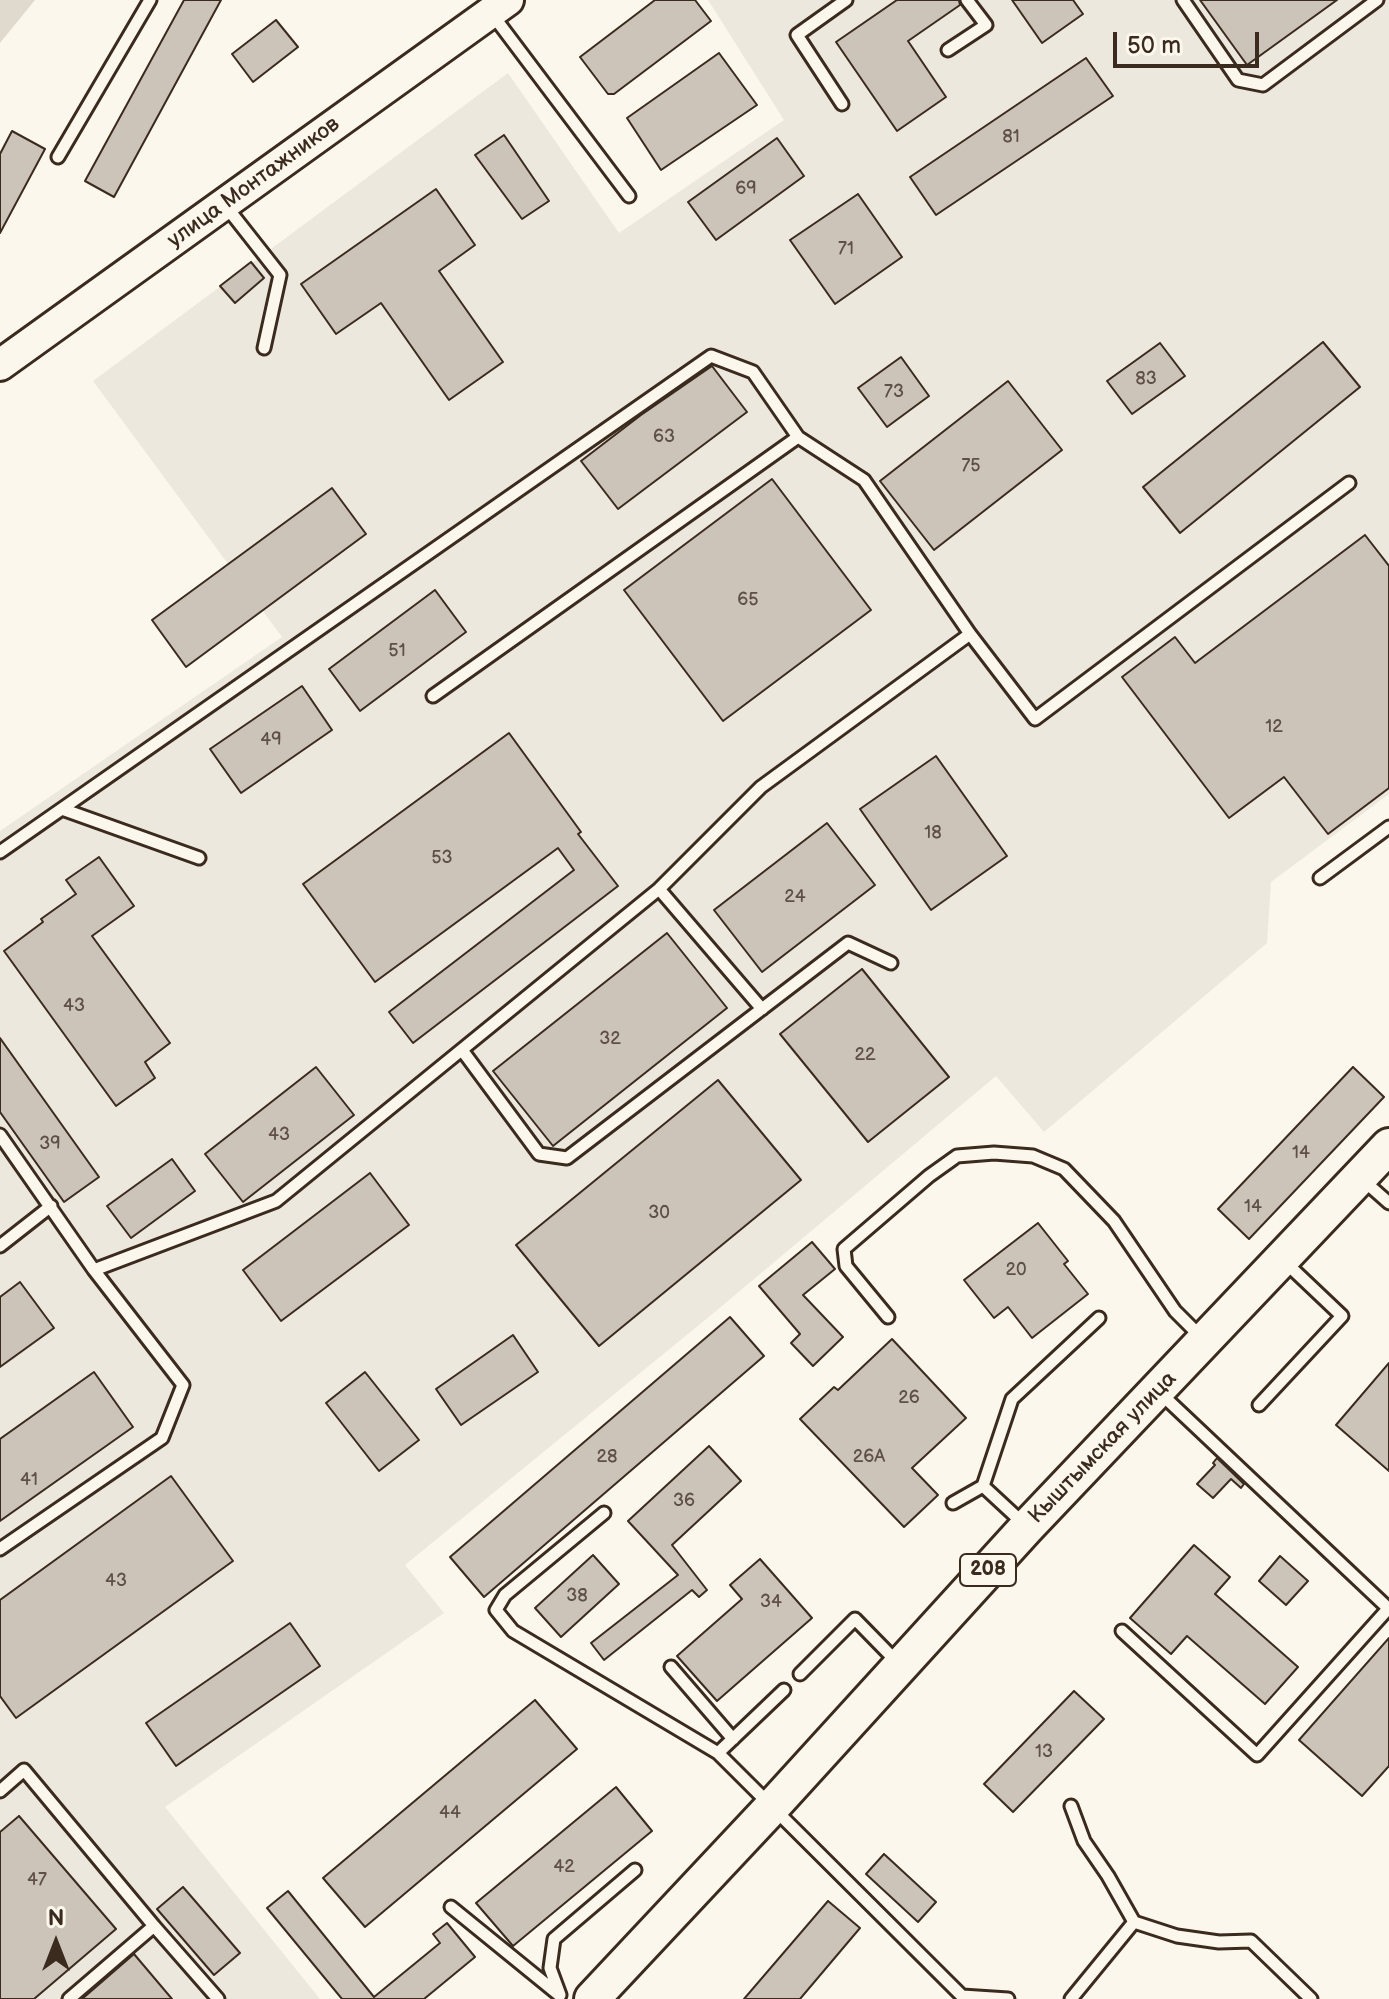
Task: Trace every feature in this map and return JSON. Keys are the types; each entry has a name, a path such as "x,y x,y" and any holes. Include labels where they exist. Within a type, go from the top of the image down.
{"main road":[{"name":"Кыштымская улица","path":"572,1998 772,1807 1027,1527 1389,1146"}],"street":[{"name":"улица Монтажников","path":"0,365 500,7"}],"lane":[{"path":"58,157 150,0"},
{"path":"842,104 797,35 846,0"},
{"path":"948,50 986,25 967,0"},
{"path":"1183,0 1238,80 1263,85 1377,0"},
{"path":"500,7 629,196"},
{"path":"225,205 280,275 264,348"},
{"path":"0,852 711,356 753,372 798,437 864,480 970,634 1035,719 1349,483"},
{"path":"433,696 798,437"},
{"path":"94,1270 276,1201 659,889 761,787 970,634"},
{"path":"62,809 199,858"},
{"path":"1320,878 1389,827"},
{"path":"659,889 762,1009"},
{"path":"462,1050 539,1154 567,1158 848,943 891,963"},
{"path":"0,1135 94,1270 183,1385 162,1438 0,1549"},
{"path":"888,1317 846,1266 844,1249 957,1156 994,1153 1033,1156 1064,1169 1114,1221 1175,1311 1205,1341"},
{"path":"1360,1177 1389,1203"},
{"path":"0,1246 51,1206"},
{"path":"1259,1405 1342,1316 1283,1259"},
{"path":"953,1503 983,1486 1012,1399 1099,1318"},
{"path":"1122,1631 1257,1755 1388,1610 1158,1391"},
{"path":"983,1486 1027,1527"},
{"path":"604,1513 505,1595 496,1610 513,1631 718,1753 962,1996 1008,1999"},
{"path":"800,1674 855,1619 901,1666"},
{"path":"671,1667 733,1739"},
{"path":"718,1753 784,1690"},
{"path":"0,1791 24,1770 218,1999"},
{"path":"1071,1806 1084,1841 1134,1922 1177,1936 1219,1942 1251,1941 1311,1999"},
{"path":"572,1998 550,1968 554,1939 635,1870"},
{"path":"451,1907 572,1998"},
{"path":"1071,1999 1134,1922"},
{"path":"69,1999 154,1926"}],"shaded area":[{"path":"0,0 35,0 0,43"},
{"path":"708,0 1389,0 1389,794 1271,882 1267,943 1044,1132 996,1076 710,1316 405,1565 444,1613 165,1807 320,1999 0,1999 0,831 282,637 93,381 508,73 619,233 784,120"}],"building":[{"path":"184,0 221,0 114,197 85,181"},
{"path":"655,0 695,0 711,21 614,94 608,94 580,57"},
{"path":"897,0 959,0 960,5 908,41 946,97 897,131 836,42"},
{"path":"1012,0 1073,0 1083,14 1042,43"},
{"path":"1200,0 1337,0 1247,65"},
{"path":"276,20 298,47 253,82 232,54"},
{"path":"719,53 757,105 661,170 627,118"},
{"path":"1086,58 1113,96 936,215 910,177"},
{"path":"12,131 45,149 0,233 0,154"},
{"path":"504,135 549,201 522,219 475,155"},
{"path":"777,138 804,176 716,240 688,202"},
{"path":"436,189 475,245 439,271 503,362 449,400 381,303 336,334 301,284"},
{"path":"858,194 902,257 835,304 790,240"},
{"path":"251,262 264,278 235,303 220,286"},
{"path":"1323,342 1360,387 1180,533 1143,487"},
{"path":"1160,343 1185,376 1132,414 1107,381"},
{"path":"901,357 929,396 887,427 858,388"},
{"path":"712,366 747,412 618,509 581,461"},
{"path":"1008,381 1062,450 934,550 880,481"},
{"path":"772,479 871,610 723,721 624,590"},
{"path":"332,488 366,534 186,667 152,620"},
{"path":"1365,535 1389,566 1389,788 1328,834 1284,777 1229,818 1122,677 1175,637 1195,663"},
{"path":"435,590 466,632 360,711 329,669"},
{"path":"302,686 332,730 241,793 210,749"},
{"path":"509,733 581,832 578,834 618,886 413,1043 389,1012 574,870 558,848 375,982 303,884"},
{"path":"936,756 1007,856 931,910 860,809"},
{"path":"827,823 875,885 762,972 714,910"},
{"path":"99,857 134,906 92,936 170,1043 145,1062 155,1078 116,1106 4,951 76,894 66,880"},
{"path":"667,933 727,1008 553,1146 493,1071"},
{"path":"862,969 949,1077 868,1142 780,1034"},
{"path":"0,1038 99,1177 64,1202 0,1112"},
{"path":"316,1067 354,1115 243,1202 205,1154"},
{"path":"1353,1067 1384,1097 1249,1239 1218,1209"},
{"path":"718,1080 801,1180 599,1346 516,1245"},
{"path":"172,1159 195,1191 131,1238 107,1206"},
{"path":"370,1173 409,1225 281,1321 243,1270"},
{"path":"1038,1223 1068,1261 1064,1264 1088,1294 1032,1338 1008,1307 994,1318 964,1280"},
{"path":"812,1242 835,1269 803,1295 843,1337 813,1366 791,1343 800,1334 759,1286"},
{"path":"20,1282 54,1328 0,1367 0,1297"},
{"path":"730,1317 764,1356 484,1597 450,1557"},
{"path":"513,1335 538,1372 461,1425 436,1389"},
{"path":"892,1339 966,1418 912,1468 938,1495 904,1527 800,1419 834,1387 838,1390"},
{"path":"1389,1363 1389,1471 1336,1425"},
{"path":"94,1372 133,1427 0,1521 0,1439"},
{"path":"365,1372 419,1440 379,1471 326,1403"},
{"path":"709,1446 741,1481 672,1545 707,1590 699,1597 692,1590 604,1660 591,1643 678,1575 628,1521"},
{"path":"1217,1458 1244,1484 1241,1488 1231,1479 1213,1498 1197,1484 1215,1465 1213,1463"},
{"path":"171,1476 233,1561 16,1718 0,1696 0,1600"},
{"path":"1194,1545 1230,1577 1215,1594 1298,1667 1265,1704 1187,1636 1171,1654 1130,1618"},
{"path":"593,1555 619,1584 561,1637 535,1608"},
{"path":"1280,1556 1308,1581 1286,1605 1259,1581"},
{"path":"760,1559 812,1618 717,1701 677,1656 742,1599 730,1585"},
{"path":"290,1623 320,1666 176,1766 146,1723"},
{"path":"1389,1638 1389,1766 1362,1796 1299,1740"},
{"path":"1074,1691 1104,1719 1013,1812 984,1784"},
{"path":"535,1700 577,1749 365,1927 323,1878"},
{"path":"616,1787 652,1831 513,1946 476,1903"},
{"path":"19,1816 116,1929 34,1999 0,1999 0,1832"},
{"path":"884,1854 936,1902 918,1922 866,1874"},
{"path":"183,1887 240,1953 214,1975 157,1909"},
{"path":"288,1891 374,1997 440,1943 433,1934 447,1923 475,1957 424,1999 342,1999 267,1908"},
{"path":"828,1901 860,1928 800,1999 744,1999"},
{"path":"134,1954 172,1999 82,1999"}]}
